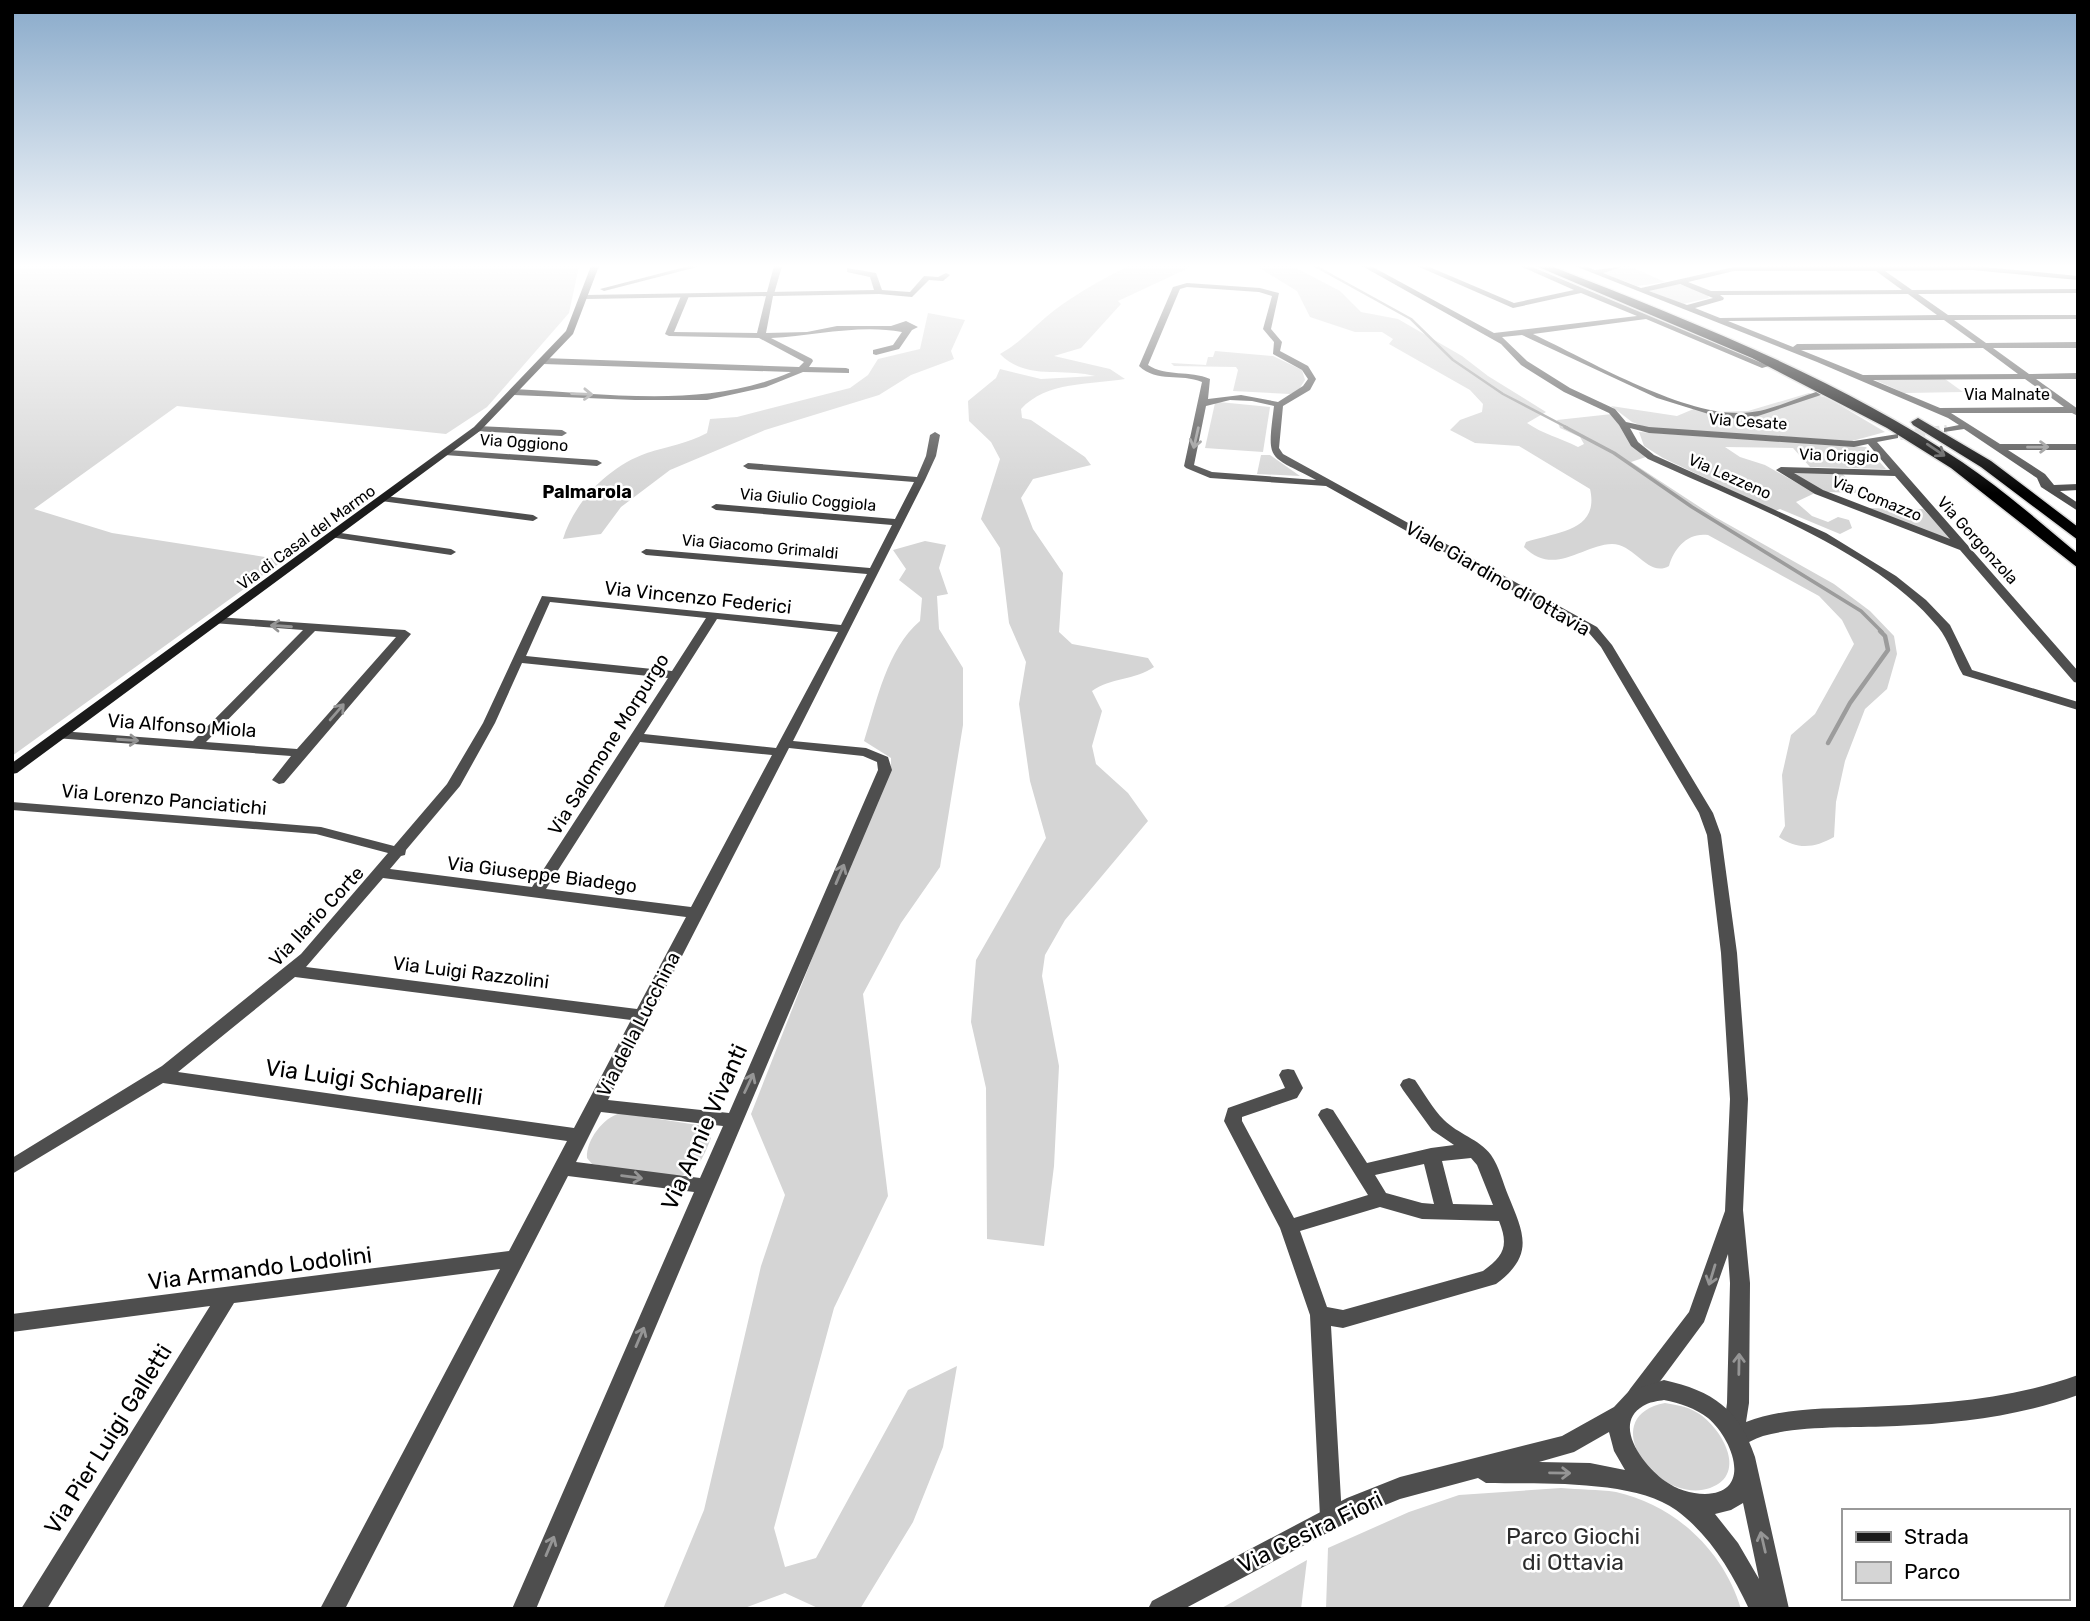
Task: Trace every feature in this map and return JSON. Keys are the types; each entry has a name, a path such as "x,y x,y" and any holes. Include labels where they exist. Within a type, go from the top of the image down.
{"highway":[{"path":"1728,342 1858,403 1927,444 1985,485 2078,563"},
{"path":"1751,342 1877,400"},
{"path":"1908,417 2021,482 2078,524"},
{"path":"1986,464 2078,534"}],"main road":[{"name":"Via di Casal del Marmo","path":"12,771 448,453 477,429 561,342"}],"street":[{"path":"514,392 709,397 788,378 805,369 809,363 807,358 773,342"},
{"path":"876,352 896,347 900,342"},
{"path":"1154,342 1143,366 1158,374 1202,378 1207,381 1191,467 1210,475 1331,485"},
{"path":"1204,404 1218,398 1281,403 1305,389 1312,379 1304,368 1276,352 1278,342"},
{"name":"Via Lezzeno","path":"1502,342 1528,366 1580,397 1608,408 1623,424 1634,444 1651,457 1822,535 1899,583 1922,602 1946,628 1967,672 2078,706"},
{"path":"1544,342 1679,403 1709,412 1751,415 1816,396"},
{"path":"1707,342 1765,366"},
{"path":"1774,342 1953,417 2041,477 2051,488 2078,487"},
{"path":"1978,342 2076,411"},
{"path":"1788,347 2078,345"},
{"path":"543,361 846,371"},
{"path":"1861,377 2078,376"},
{"path":"1206,391 1266,395 1281,403"},
{"name":"Viale Giardino di Ottavia","path":"1281,403 1275,452 1596,633 1702,804 1713,835 1731,982 1739,1099 1734,1210 1740,1283 1736,1434"},
{"path":"1937,411 2078,508"},
{"name":"Via Malnate","path":"1937,411 2076,411"},
{"name":"Via Cesate","path":"1623,424 1649,430 1854,444 1871,442"},
{"path":"1947,430 1960,428"},
{"path":"477,429 562,433"},
{"name":"Via della Lucchina","path":"332,1609 845,629 920,480 931,456 935,435"},
{"path":"1871,442 1895,436"},
{"name":"Via Gorgonzola","path":"1871,442 2078,679"},
{"path":"1998,447 2078,447"},
{"name":"Via Oggiono","path":"448,453 597,463"},
{"path":"748,466 920,480"},
{"name":"Via Origgio","path":"1781,470 1896,473"},
{"name":"Via Comazzo","path":"1781,470 1819,492 1966,549"},
{"path":"1298,481 1310,473"},
{"path":"386,499 533,518"},
{"name":"Via Giulio Coggiola","path":"716,507 897,522"},
{"path":"334,535 451,552"},
{"name":"Via Giacomo Grimaldi","path":"646,552 872,571"},
{"name":"Via Vincenzo Federici","path":"546,598 845,629"},
{"name":"Via Ilario Corte","path":"12,1167 161,1076 294,971 383,873 456,782 489,723 546,598"},
{"name":"Via Salomone Morpurgo","path":"536,893 713,617"},
{"path":"218,621 405,634 279,779"},
{"path":"196,745 312,628"},
{"path":"517,659 674,675"},
{"name":"Via Alfonso Miola","path":"60,735 300,753"},
{"path":"634,737 782,748"},
{"name":"Via Annie Vivanti","path":"524,1609 886,765 880,757 866,752 782,748"},
{"name":"Via Lorenzo Panciatichi","path":"12,806 317,831 400,852"},
{"name":"Via Giuseppe Biadego","path":"383,873 696,913"},
{"name":"Via Luigi Razzolini","path":"294,971 643,1016"},
{"path":"1288,1075 1294,1088 1291,1093 1246,1106 1234,1113 1233,1121 1289,1227 1320,1315 1331,1517"},
{"name":"Via Luigi Schiaparelli","path":"161,1076 581,1136"},
{"path":"1320,1315 1343,1319 1489,1278 1504,1267 1513,1253 1514,1234 1485,1161 1475,1150 1438,1125 1409,1085"},
{"path":"596,1105 732,1120"},
{"path":"1327,1115 1380,1199"},
{"path":"1362,1171 1432,1155 1475,1150"},
{"path":"1432,1155 1446,1213"},
{"path":"565,1168 704,1186"},
{"path":"1289,1227 1380,1199 1422,1211 1506,1213"},
{"name":"Viale Giardino di Ottavia","path":"1637,1396 1697,1316 1734,1210"},
{"name":"Via Armando Lodolini","path":"12,1323 513,1259"},
{"name":"Via Pier Luigi Galletti","path":"33,1609 227,1297"},
{"path":"1736,1434 1790,1422 1988,1407 2040,1397 2078,1385"},
{"path":"1761,1609 1722,1541 1691,1508 1651,1486 1623,1451 1619,1436 1622,1414 1637,1396 1664,1390 1684,1394 1709,1406 1736,1434 1777,1609"},
{"name":"Via Cesira Fiori","path":"1160,1609 1331,1517 1401,1488 1566,1445 1622,1414"},
{"path":"1677,1501 1706,1506 1728,1499 1743,1484 1746,1468"},
{"name":"Via Cesira Fiori","path":"1467,1472 1590,1474 1651,1486"}],"green space":[{"path":"12,342 544,342 487,407 446,434 177,406 34,509 112,533 284,560 12,756"},
{"path":"922,342 955,342 951,351 954,359 911,375 879,395 765,430 670,470 621,507 601,534 563,539 584,499 607,476 633,459 707,433 710,419 737,417 850,388 868,375 878,359 920,349"},
{"path":"1018,342 1087,342 1081,348 1054,356 1110,369 1125,379 1056,389 1043,393 1021,409 1022,418 1031,420 1085,457 1091,465 1033,479 1021,498 1033,529 1063,573 1059,632 1072,644 1148,658 1154,667 1092,691 1102,711 1092,746 1096,764 1128,793 1148,821 1065,920 1045,955 1042,976 1059,1066 1054,1166 1044,1246 987,1239 986,1088 971,1022 976,960 1046,838 1030,781 1019,704 1026,662 1009,623 1000,548 981,519 1000,459 991,442 969,421 968,401 996,378 1000,369 1041,379 1095,376 1021,368 1000,354"},
{"path":"1391,342 1437,342 1546,412 1527,423 1578,447 1584,444 1580,437 1560,428 1557,420 1612,414 1646,457 1631,462 1715,517 1834,584 1870,611 1894,636 1897,654 1887,689 1865,709 1845,761 1836,802 1834,837 1820,843 1799,846 1779,837 1785,826 1782,775 1791,735 1815,714 1854,644 1842,620 1819,596 1708,535 1688,539 1678,547 1669,566 1661,568 1654,568 1628,549 1612,544 1557,559 1535,556 1524,547 1526,542 1562,532 1582,522 1591,503 1590,489 1519,446 1475,443 1450,430 1460,420 1482,412 1483,404 1470,390 1389,344"},
{"path":"1215,351 1273,356 1302,370 1305,380 1298,391 1290,394 1233,391 1238,370 1236,367 1174,366 1171,363 1206,365 1208,357 1213,357"},
{"path":"1873,379 1945,379 1963,392 1904,393"},
{"path":"1809,393 1828,398 1885,432 1852,441 1647,428 1632,422 1611,406 1677,416 1696,408 1715,412 1748,411"},
{"path":"1215,403 1270,407 1263,452 1205,448"},
{"path":"1639,432 1866,447 1886,469 1810,467 1793,448 1725,447 1740,457 1765,465 1815,493 1796,502 1812,516 1828,522 1838,517 1849,520 1852,528 1840,534 1780,509 1775,511 1663,458 1644,446"},
{"path":"1261,455 1270,455 1300,476 1257,474"},
{"path":"1786,471 1842,473 1859,493 1826,492"},
{"path":"1866,508 1923,509 1955,542"},
{"path":"925,541 946,545 939,568 948,594 937,596 939,629 963,668 963,725 940,867 901,923 863,994 888,1196 834,1308 774,1528 785,1567 816,1558 908,1390 957,1366 943,1447 913,1522 860,1609 820,1609 785,1593 742,1609 663,1609 704,1510 761,1266 785,1195 751,1114 841,885 891,768 891,758 864,741 891,661 899,646 920,621 922,598 899,580 906,569 893,550"},
{"path":"620,1113 704,1126 711,1138 694,1168 675,1177 592,1164 587,1158 589,1144 602,1125"},
{"path":"1665,1403 1692,1410 1714,1427 1722,1438 1729,1461 1728,1472 1722,1481 1710,1488 1690,1490 1671,1484 1654,1473 1641,1457 1634,1441 1634,1425 1644,1411"},
{"name":"Parco Giochi di Ottavia","path":"1561,1488 1616,1492 1638,1498 1677,1519 1710,1550 1723,1568 1741,1609 1326,1609 1328,1548 1409,1512 1459,1495"},
{"path":"1307,1560 1301,1609 1220,1609"}],"waterway":[{"path":"1434,342 1453,360 1503,394 1568,428"},
{"path":"1565,427 1614,453 1692,507 1861,611 1882,632"},
{"path":"1828,743 1850,703 1888,650 1885,636 1880,631"}],"tunnel":[{"path":"1900,435 1947,430"}],"district":[{"name":"Palmarola","path":"587,492"}]}
